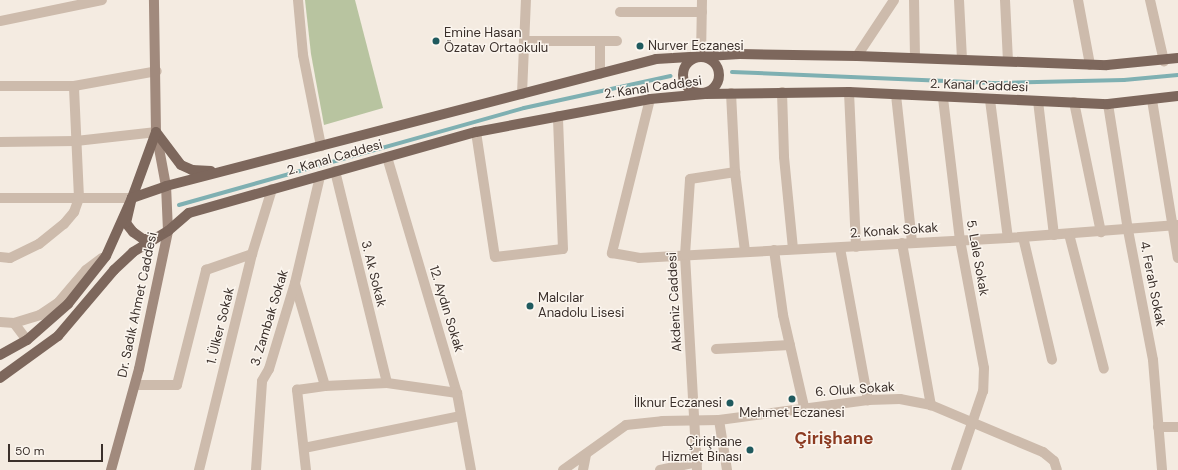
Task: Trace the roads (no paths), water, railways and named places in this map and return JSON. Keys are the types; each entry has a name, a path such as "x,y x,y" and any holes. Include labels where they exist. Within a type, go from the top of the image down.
{"main road":[{"name":"Dr. Sadık Ahmet Caddesi","path":"111,470 135,384 168,231 166,186 156,132 157,71 154,0"},
{"name":"2. Kanal Caddesi","path":"132,198 166,186 656,59 740,54 915,57 1090,65 1164,61 1178,58"},
{"path":"701,57 716,64 720,76 715,88 705,94 688,88 683,77 686,66 701,57"},
{"name":"2. Kanal Caddesi","path":"0,378 58,336 114,270 133,252 168,231 189,212 476,132 650,99 705,94 849,92 943,98 1108,104 1178,96"},
{"path":"156,132 181,165 192,170 226,171"},
{"path":"0,355 27,340 68,304 106,256 132,198 156,132"},
{"path":"132,198 126,223 132,232 143,239 154,239"}],"street":[{"path":"0,21 102,0"},
{"path":"298,0 303,55 321,146"},
{"path":"522,94 526,0"},
{"path":"701,57 702,0"},
{"path":"857,56 894,0"},
{"path":"914,0 915,57"},
{"path":"959,0 962,60"},
{"path":"1005,0 1008,61"},
{"path":"1078,0 1090,65"},
{"path":"1150,0 1164,61"},
{"path":"620,12 702,12"},
{"path":"524,41 617,41"},
{"path":"600,41 600,74"},
{"path":"0,86 74,86 157,71"},
{"path":"0,257 10,258 39,244 64,224 74,212 79,198 74,86"},
{"path":"782,92 784,157 793,249"},
{"path":"849,92 856,247"},
{"path":"731,93 735,172 745,251"},
{"path":"896,95 912,242"},
{"name":"5. Lale Sokak","path":"943,98 960,240 984,368 982,391 956,470"},
{"name":"2. Konak Sokak","path":"650,99 612,253 639,258 745,251 840,248 912,242 1008,238 1175,226"},
{"path":"990,100 1008,238"},
{"path":"1152,100 1175,226 1178,258"},
{"path":"1038,101 1054,235"},
{"path":"1074,102 1101,232"},
{"name":"4. Ferah Sokak","path":"1108,104 1128,230 1153,360 1158,427 1159,470"},
{"path":"476,132 495,257 563,249 558,116"},
{"path":"0,142 76,141 156,132"},
{"name":"12. Aydın Sokak","path":"387,157 457,393 470,470"},
{"name":"3. Ak Sokak","path":"335,171 387,383"},
{"name":"Akdeniz Caddesi","path":"697,466 685,255 690,179 735,172"},
{"name":"3. Zambak Sokak","path":"256,470 262,381 269,369 295,283 320,176"},
{"name":"1. Ülker Sokak","path":"199,470 252,254 272,189"},
{"path":"0,198 132,198"},
{"path":"1069,234 1104,369"},
{"path":"1023,237 1052,360"},
{"path":"902,243 931,405"},
{"path":"840,248 868,400"},
{"path":"774,250 790,345 804,407"},
{"path":"135,384 177,384 206,270 252,254"},
{"path":"0,322 14,323 40,315 58,303 86,270 106,256"},
{"path":"295,283 324,386"},
{"path":"14,323 27,340"},
{"path":"716,349 790,345"},
{"path":"306,470 297,390 324,386 387,383 457,393"},
{"name":"6. Oluk Sokak","path":"563,470 626,425 695,420 719,420 804,407 868,400 900,400 931,405 1043,452 1055,465"},
{"path":"304,448 460,416"},
{"path":"719,420 727,470"},
{"path":"1158,427 1178,427"},
{"path":"582,470 586,454"},
{"path":"660,470 697,466"}],"waterway":[{"path":"732,72 999,83 1124,80 1178,75"},
{"path":"179,205 524,108 671,76"}],"place":[{"name":"Emine Hasan Özatav Ortaokulu","path":"436,41"},
{"name":"Nurver Eczanesi","path":"640,46"},
{"name":"Malcılar Anadolu Lisesi","path":"530,306"},
{"name":"Mehmet Eczanesi","path":"792,399"},
{"name":"İlknur Eczanesi","path":"730,403"},
{"name":"Çirişhane Hizmet Binası","path":"750,450"}],"district":[{"name":"Çirişhane","path":"834,439"}]}
